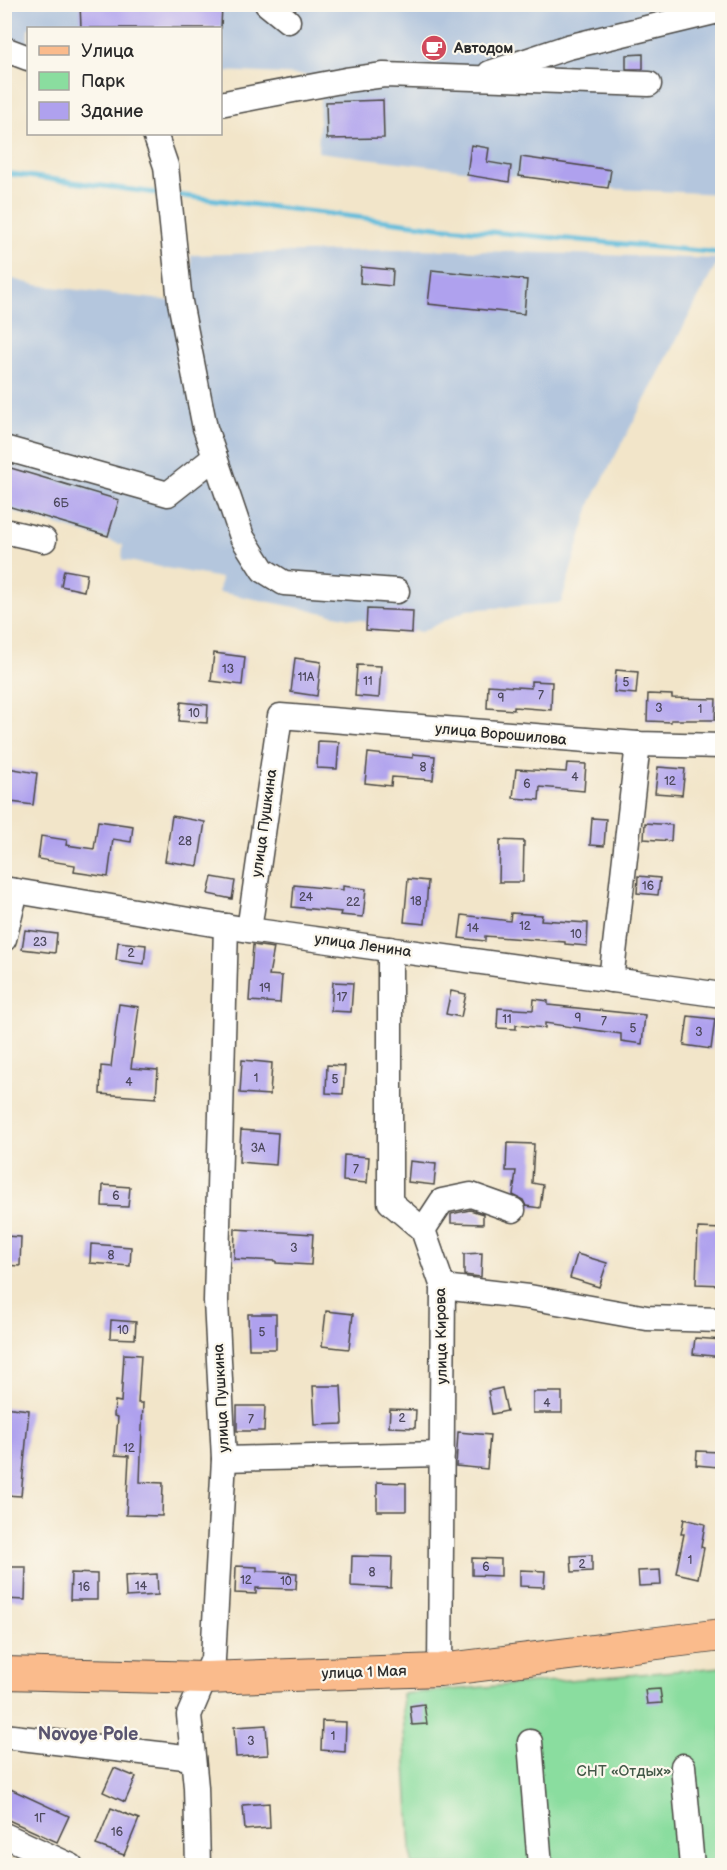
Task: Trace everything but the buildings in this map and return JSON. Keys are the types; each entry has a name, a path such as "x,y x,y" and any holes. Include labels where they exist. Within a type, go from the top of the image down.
{"main road":[{"name":"улица 1 Мая","path":"4,1673 206,1678 440,1670 723,1635"}],"street":[{"path":"267,4 288,21"},
{"path":"474,78 568,47 723,10"},
{"path":"4,49 27,58"},
{"path":"222,104 384,75 650,84"},
{"path":"155,135 166,166 180,302 205,428 242,537 263,570 284,583 397,591"},
{"path":"4,448 168,494 215,457"},
{"path":"4,531 44,540"},
{"name":"улица Ворошилова","path":"280,716 638,744 723,746"},
{"name":"улица Пушкина","path":"198,1866 196,1787 189,1715 213,1659 224,1459 216,1301 237,928 280,716"},
{"path":"611,980 638,744"},
{"path":"4,939 10,890"},
{"name":"улица Ленина","path":"10,890 237,928 723,995"},
{"path":"390,949 390,1202 423,1230 441,1201 471,1195 513,1210"},
{"name":"улица Кирова","path":"423,1230 443,1287 440,1670"},
{"path":"443,1287 529,1297 647,1318 723,1320"},
{"path":"224,1459 442,1454"},
{"path":"4,1736 193,1758"},
{"path":"530,1742 540,1866"},
{"path":"683,1766 692,1866"},
{"path":"4,1835 71,1866"}],"shaded area":[{"path":"4,5 722,5 722,194 616,189 318,152 321,76 222,71 222,27 27,27 27,50 5,41"},
{"path":"420,249 719,259 591,502 561,603 467,610 421,632 219,592 221,578 122,560 123,545 5,509 5,277 36,285 180,302 193,300 191,255"}],"green space":[{"name":"СНТ «Отдых»","path":"722,1667 722,1865 412,1865 402,1694"}],"waterway":[{"path":"4,173 164,194"},
{"path":"176,195 437,227 722,253"}],"place":[{"name":"Автодом","path":"434,48"}],"district":[{"name":"Novoye Pole","path":"88,1734"}]}
